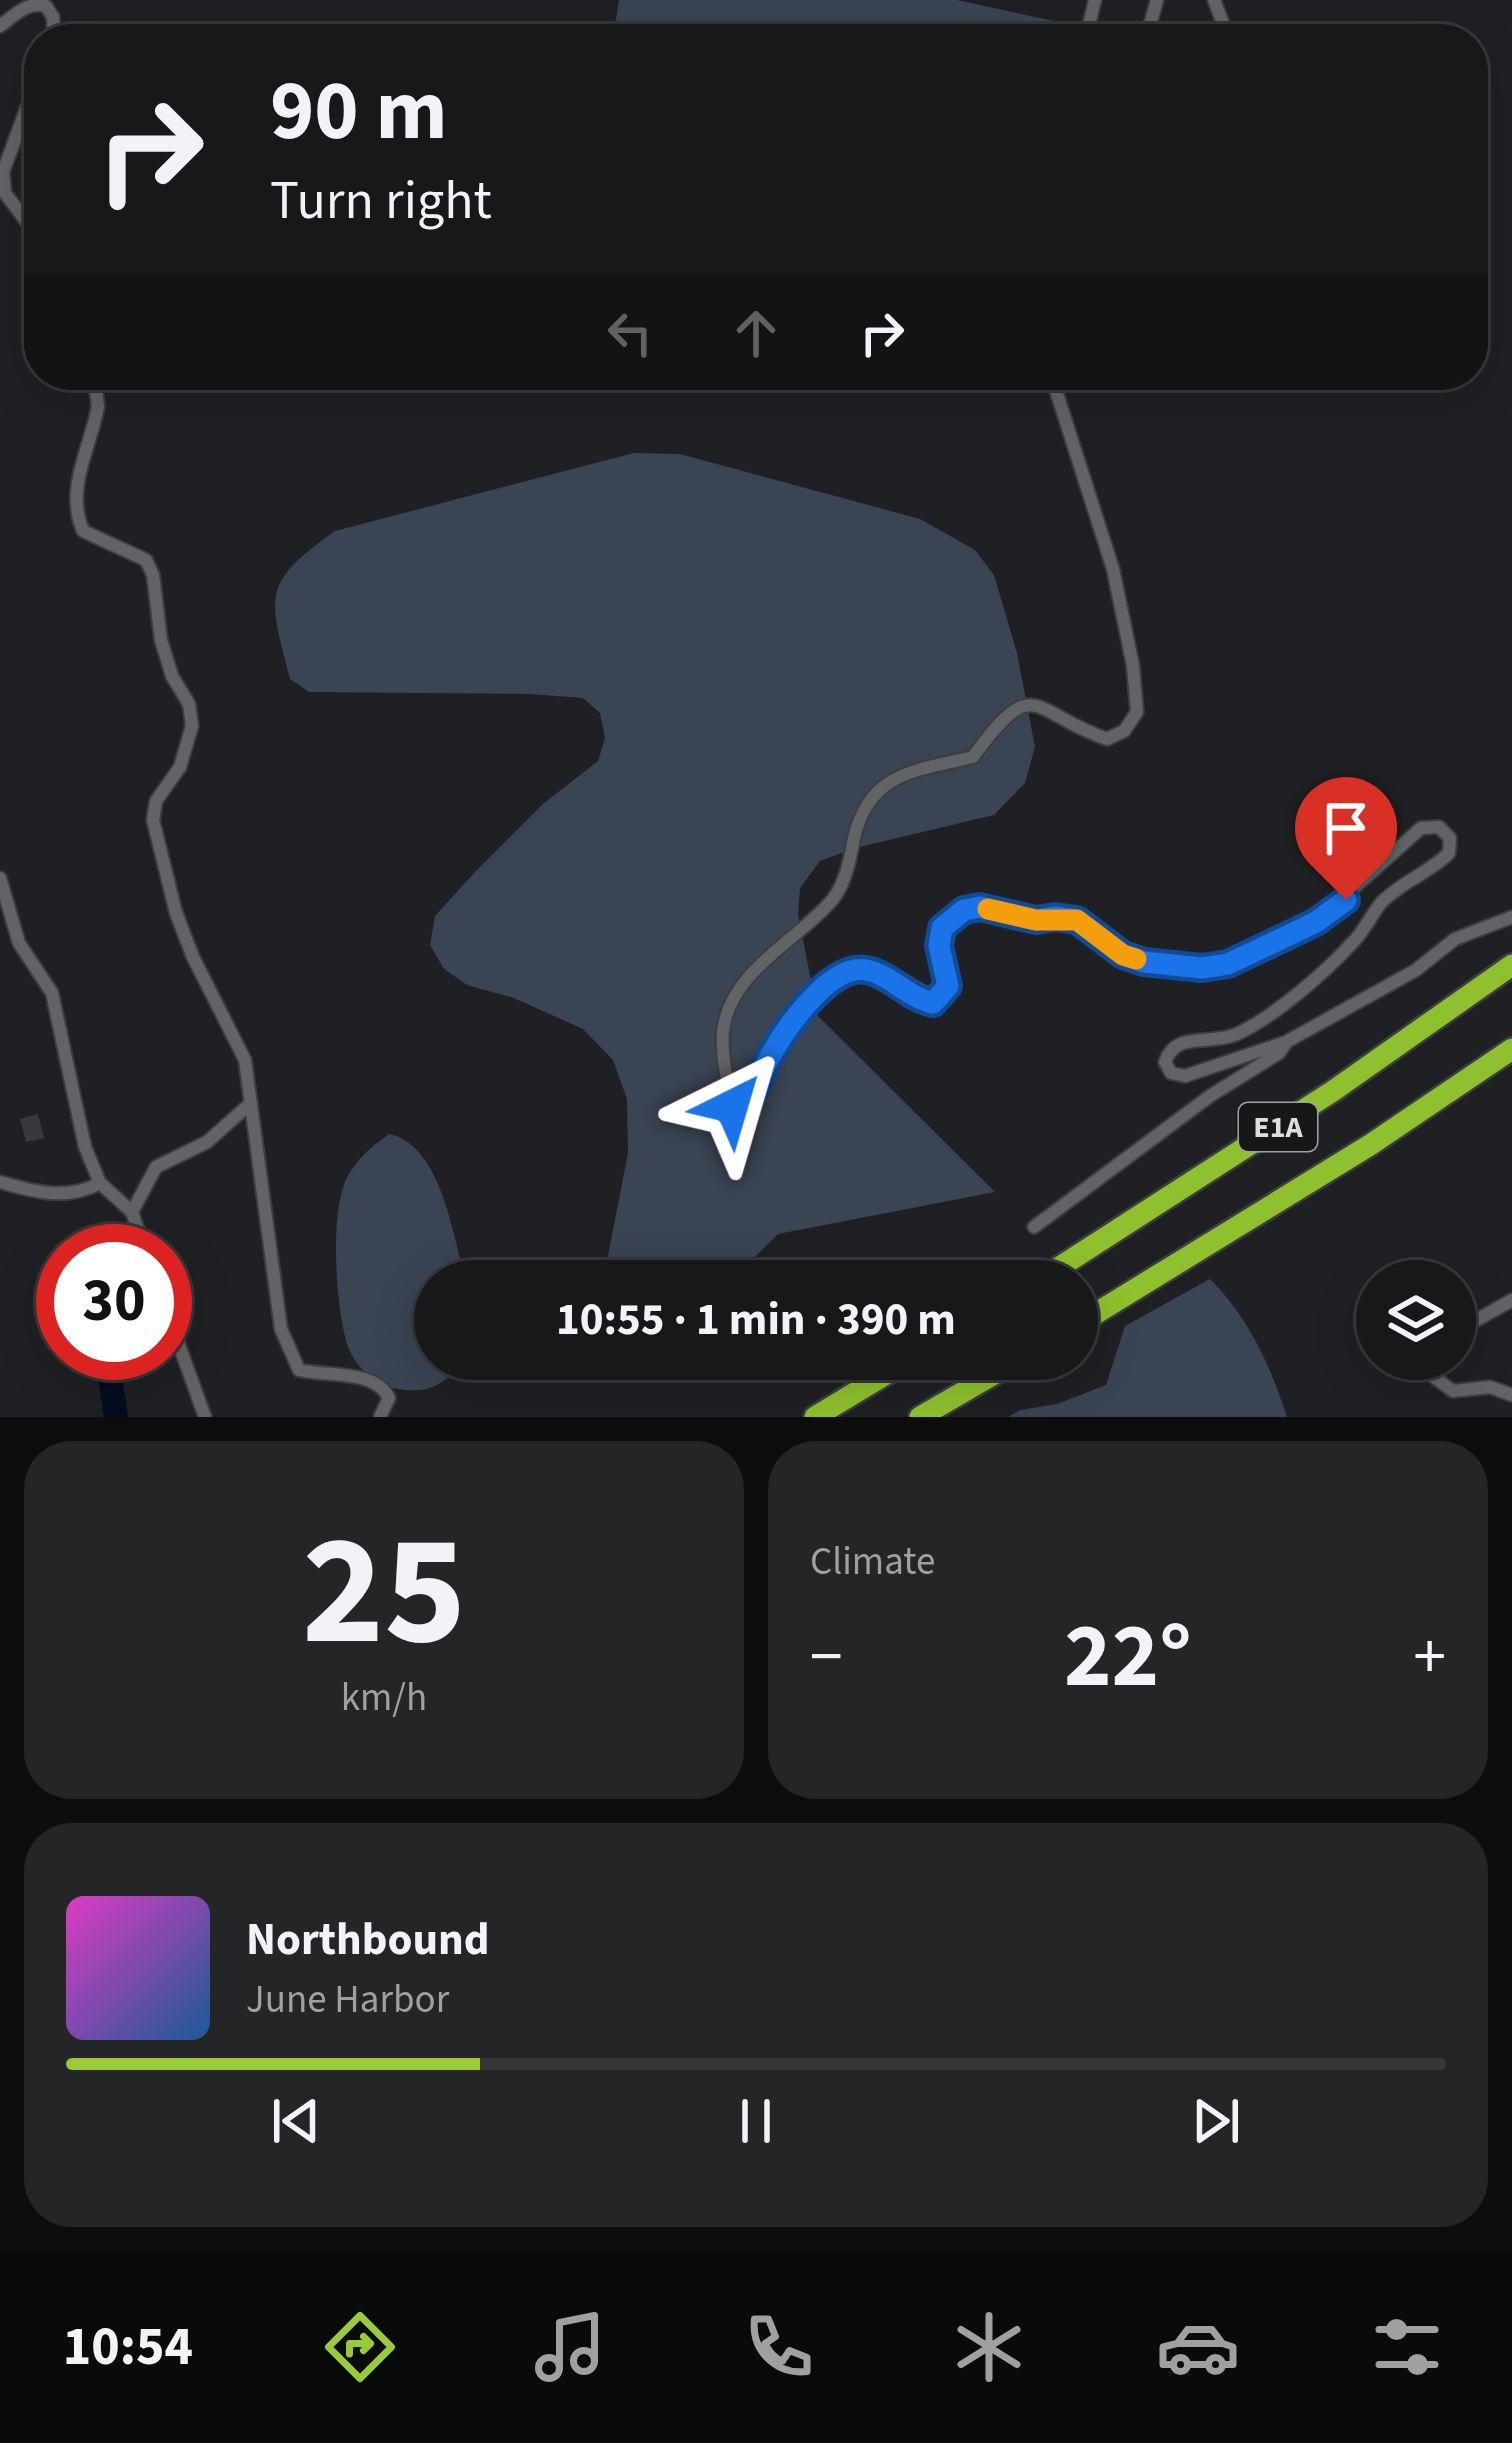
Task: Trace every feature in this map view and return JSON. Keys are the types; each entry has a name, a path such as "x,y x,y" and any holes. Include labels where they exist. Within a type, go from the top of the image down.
{"highway":[{"name":"E1A","path":"1071,1260 1333,1091 1512,965"},
{"name":"E1A","path":"1098,1312 1370,1145 1512,1049"},
{"path":"814,1417 876,1380"},
{"path":"920,1417 984,1380"}],"street":[{"path":"0,26 30,4 46,6 53,24"},
{"path":"24,115 3,172 5,193 24,218"},
{"path":"95,390 98,406 74,496 76,513 83,531 146,560 153,575 161,640 172,676 189,704 192,726 180,767 156,801 152,820 176,913 193,957 245,1060 281,1329 299,1370 368,1379 386,1390 389,1398 380,1417"},
{"path":"1056,390 1113,569 1133,666 1136,712 1124,731 1107,739 1048,708 1018,707 1001,718 974,757 903,774 873,794 858,822 846,873 834,898 769,957 729,1008 723,1046 732,1106 739,1110 747,1105 770,1057 799,1016 830,979 844,971 872,971 919,1000 933,1003 940,998 948,986 939,946 942,928 964,910 980,907 1036,920 1077,920 1123,955 1144,962 1202,968 1228,964 1316,922 1346,900 1402,842 1420,829 1439,826 1450,838 1449,853 1380,904 1332,964 1238,1034 1214,1041 1180,1042 1170,1048 1165,1062 1171,1073 1185,1076 1286,1042 1416,970 1455,939 1512,917"},
{"path":"0,878 19,943 52,993 85,1148 100,1183 132,1212 136,1224"},
{"path":"1034,1228 1210,1096 1279,1053 1286,1042"},
{"path":"132,1212 156,1167 207,1142 251,1102"},
{"path":"0,1182 47,1195 88,1190 100,1183"},
{"path":"1476,1320 1512,1300"},
{"path":"192,1380 205,1417"},
{"path":"1438,1380 1453,1390 1490,1387 1512,1395"}],"shaded area":[{"path":"619,0 957,0 1066,24 615,24"},
{"path":"634,453 680,454 920,519 975,550 994,575 1017,653 1035,747 1025,783 994,815 855,848 820,861 800,888 798,914 818,1016 995,1192 778,1234 751,1260 607,1260 628,1153 627,1099 613,1060 583,1029 514,998 467,985 444,969 430,945 435,916 475,872 543,804 598,761 605,738 600,713 583,698 309,692 290,679 276,594 293,565 335,531"},
{"path":"389,1134 407,1141 421,1155 442,1194 461,1260 414,1260 414,1380 443,1380 427,1389 381,1384 359,1366 346,1341 336,1261 340,1198 353,1167"},
{"path":"1210,1279 1257,1343 1287,1417 1008,1417 1106,1385 1125,1326"}],"building":[{"path":"38,1114 44,1138 26,1142 20,1119"}],"waterway":[{"path":"110,1380 116,1417"}],"slow traffic":[{"path":"988,909 1036,920 1077,920 1123,955 1136,959"}],"route":[{"path":"732,1106 739,1110 747,1105 770,1057 799,1016 830,979 844,971 872,971 919,1000 933,1003 940,998 948,986 939,946 942,928 964,910 980,907 1036,920 1077,920 1123,955 1202,968 1228,964 1316,922 1346,900"}]}
